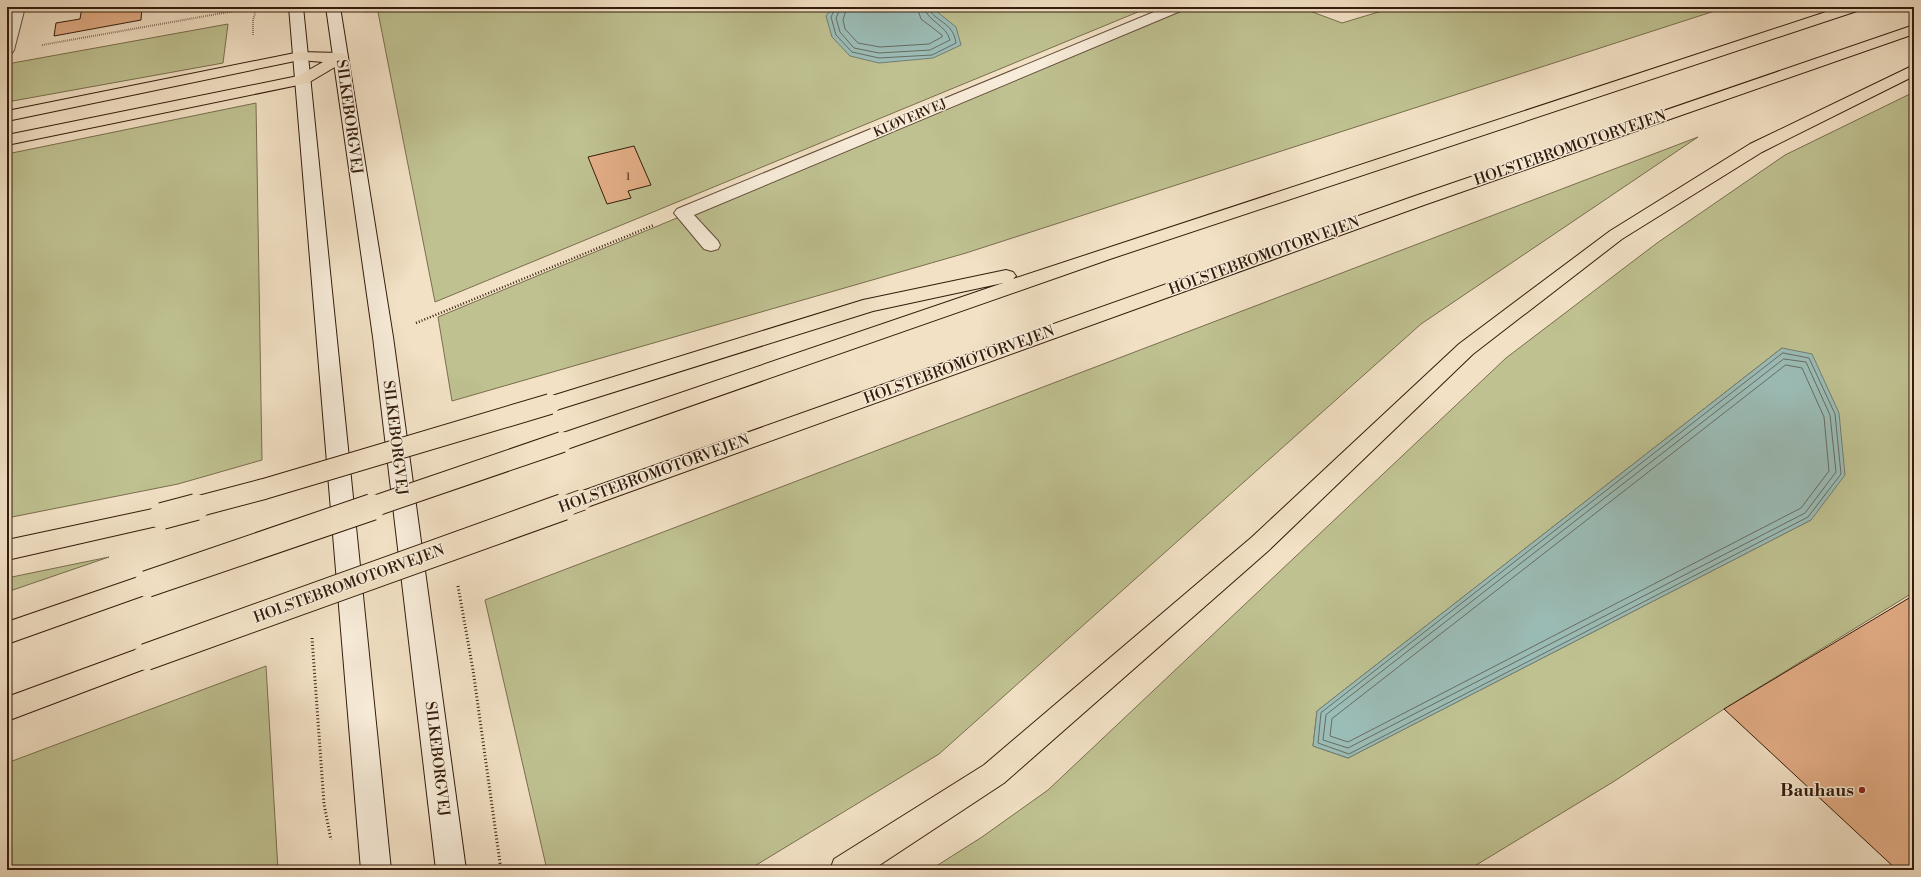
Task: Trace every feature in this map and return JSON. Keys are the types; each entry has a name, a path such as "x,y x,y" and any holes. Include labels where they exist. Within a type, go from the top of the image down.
{"highway":[{"path":"1777,32 1826,7"},
{"path":"7,633 1103,255 1855,7"},
{"name":"HOLSTEBROMOTORVEJEN","path":"7,709 146,657 582,500 1425,199 1914,29"},
{"path":"7,116 300,56 340,58"},
{"path":"7,140 303,80 340,58"},
{"path":"845,870 994,774 1260,544 1466,349 1616,235 1756,148 1914,70"},
{"path":"7,550 162,516 264,489 550,404 870,305 1103,255"}],"main road":[{"path":"7,50 18,7"},
{"path":"296,7 376,870"},
{"name":"SILKEBORGVEJ","path":"333,7 383,337 451,870"},
{"name":"KLØVERVEJ","path":"682,213 1178,7"},
{"path":"682,213 711,245"}],"path":[{"path":"38,46 257,7 253,20 253,38"},
{"path":"364,13 383,7"},
{"path":"383,337 682,213"}],"green space":[{"path":"377,7 1150,7 435,302"},
{"path":"1186,7 1299,7 1342,23 1395,7 1727,7 966,253 452,401 438,317"},
{"path":"228,24 223,63 7,102 7,64"},
{"path":"1914,92 1914,592 1724,709 1613,782 1468,870 930,870 982,837 1048,790 1506,358 1657,243 1785,155","holes":["1782,348 1811,520 1348,758 1313,746 1317,711"]},
{"path":"256,103 262,460 178,484 7,518 7,154"},
{"path":"1698,137 1421,324 939,754 748,870 547,870 485,600"},
{"path":"109,557 7,592 7,578"},
{"path":"266,666 278,870 7,870 7,763"}],"water":[{"path":"833,7 928,7 935,10 956,27 961,45 933,58 879,63 850,56 832,37 826,16"},
{"path":"1782,348 1812,354 1839,413 1845,475 1811,520 1348,758 1313,746 1317,711"}],"building":[{"path":"82,7 142,7 141,20 54,36 56,23 80,19"},
{"path":"634,146 651,185 628,191 631,198 607,204 588,157"},
{"name":"Bauhaus","path":"1914,595 1914,870 1897,870 1724,709"}],"place":[{"name":"Bauhaus","path":"1862,790"}]}
